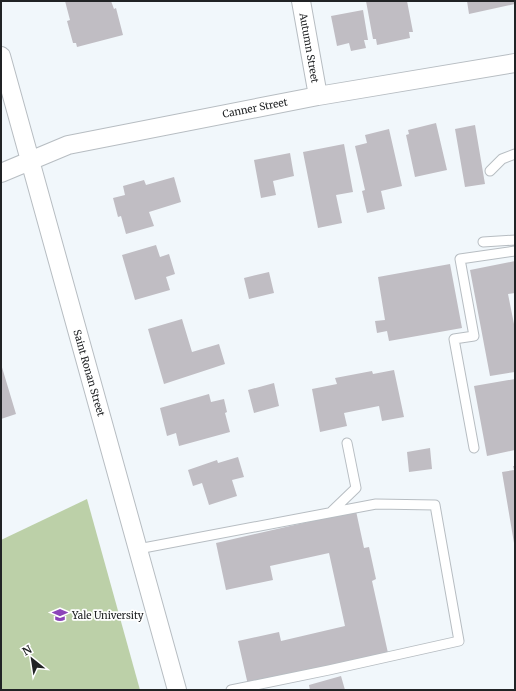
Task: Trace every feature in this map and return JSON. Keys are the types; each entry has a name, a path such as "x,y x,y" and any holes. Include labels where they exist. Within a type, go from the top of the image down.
{"street":[{"name":"Autumn Street","path":"301,1 318,96"},
{"name":"Saint Ronan Street","path":"1,56 177,690"},
{"name":"Canner Street","path":"1,173 30,160 68,146 318,96 515,63"}],"lane":[{"path":"490,171 502,159 515,154"},
{"path":"483,242 515,240"},
{"path":"474,448 454,340 474,336 460,259 515,251"},
{"path":"331,512 356,488 347,443"},
{"path":"138,549 376,504 435,505 459,640 329,670 231,690"}],"green space":[{"name":"Yale University","path":"87,499 140,690 1,690 1,540"}],"building":[{"path":"65,1 111,1 114,9 116,8 123,35 77,47 76,43 73,43 67,21 70,20"},
{"path":"366,1 407,1 413,32 409,32 410,38 377,45 376,39 373,39"},
{"path":"467,1 515,1 515,4 469,14"},
{"path":"363,10 368,40 364,40 366,48 351,51 349,43 337,46 331,16"},
{"path":"436,123 447,170 415,177 406,135 409,134 408,130"},
{"path":"475,125 485,184 465,187 455,129"},
{"path":"389,129 402,186 381,191 385,209 367,213 362,191 365,190 355,146 367,143 365,135"},
{"path":"344,144 353,192 336,195 342,223 318,228 303,152"},
{"path":"290,153 294,176 273,181 276,195 261,198 254,160"},
{"path":"174,177 181,202 149,212 154,226 126,234 121,216 118,217 113,198 125,195 123,186 144,180 146,185"},
{"path":"156,245 160,257 169,254 175,274 166,277 170,290 135,300 122,255"},
{"path":"515,261 515,293 508,294 515,329 515,372 490,376 470,270"},
{"path":"450,264 462,328 389,341 387,331 377,333 375,321 385,320 378,277"},
{"path":"269,272 274,293 249,299 244,278"},
{"path":"182,319 192,352 219,344 225,364 164,384 148,329"},
{"path":"1,364 16,414 1,419"},
{"path":"394,370 404,417 382,421 379,406 344,413 347,426 320,432 312,389 337,384 335,378 372,371 373,374"},
{"path":"515,379 515,450 487,456 474,386"},
{"path":"274,383 279,406 254,413 248,390"},
{"path":"209,394 211,402 224,399 227,412 225,413 230,432 179,446 176,433 167,436 160,408"},
{"path":"430,448 432,469 409,472 407,452"},
{"path":"238,457 244,477 232,480 237,496 209,505 202,483 193,486 188,470 217,460 218,463"},
{"path":"513,466 515,466 514,543 502,472 514,470"},
{"path":"356,511 364,548 369,547 376,579 372,581 388,653 248,685 238,641 279,632 281,641 345,626 329,553 270,566 273,580 226,590 216,543"},
{"path":"341,676 345,690 310,690 309,685"}],"place":[{"name":"Yale University","path":"60,615"}]}
